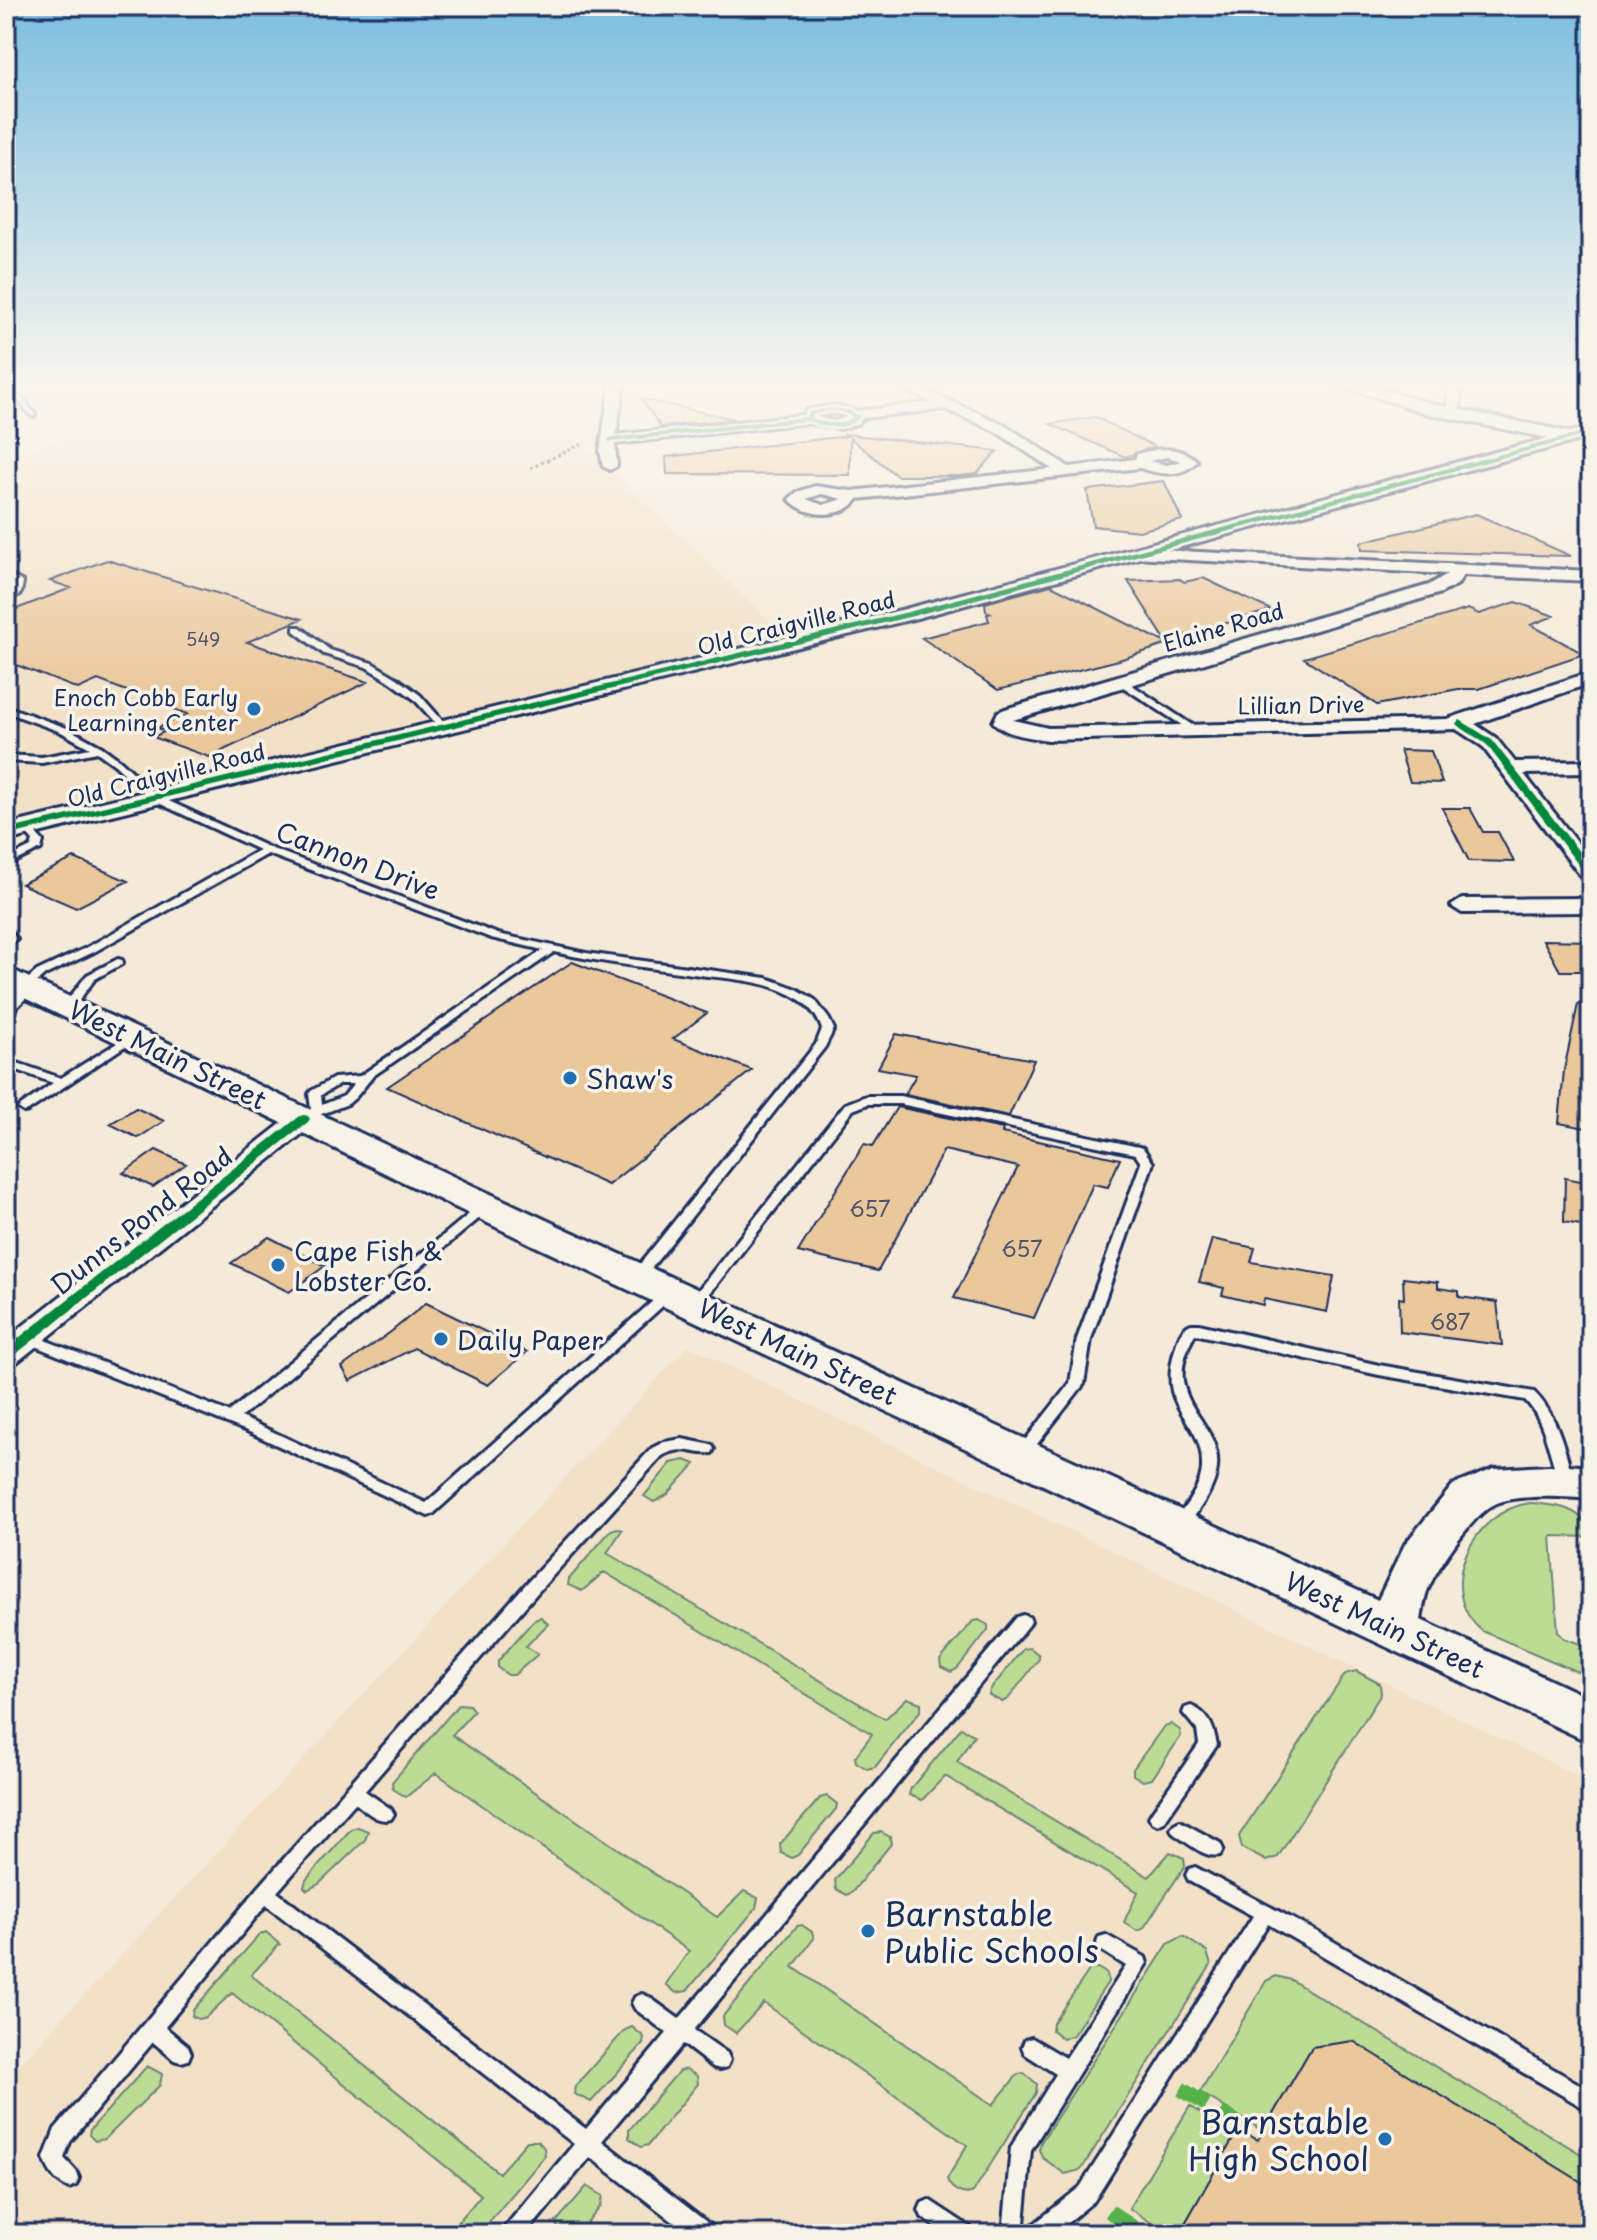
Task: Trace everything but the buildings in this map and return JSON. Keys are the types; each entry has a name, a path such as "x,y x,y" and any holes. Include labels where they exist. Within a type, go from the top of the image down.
{"main road":[{"name":"West Main Street","path":"13,989 69,1006 310,1114 486,1206 1591,1722"},
{"path":"1395,1629 1403,1592 1421,1557 1469,1497 1494,1485 1579,1482"}],"street":[{"path":"849,496 908,490"},
{"name":"Old Craigville Road","path":"16,831 787,645 1385,490"},
{"path":"1139,554 1591,576"},
{"name":"Elaine Road","path":"1006,725 1003,719 1008,714 1435,589 1452,580 1458,570"},
{"name":"Lillian Drive","path":"1006,725 1048,734 1460,723 1591,677"},
{"path":"1460,723 1484,736 1591,874"},
{"path":"1509,768 1591,767"},
{"path":"1462,906 1591,905"},
{"name":"Dunns Pond Road","path":"16,1346 310,1114"}],"lane":[{"path":"6,575 19,582 18,591 6,601"},
{"path":"297,629 327,652 369,665 394,680 417,697 444,727"},
{"path":"1120,681 1197,731"},
{"name":"Cannon Drive","path":"6,709 64,730 118,763 155,798 267,850 495,936 550,950 763,980 790,990 815,1005 828,1029 821,1045 637,1277"},
{"path":"6,758 42,760 99,749"},
{"path":"6,863 36,849 38,841 16,831"},
{"path":"13,989 90,950 267,850"},
{"path":"6,932 12,939 6,944"},
{"path":"69,1006 91,977 118,962 90,950"},
{"path":"310,1114 315,1094 338,1080 361,1080 550,950"},
{"path":"24,1108 133,1036"},
{"path":"6,1062 62,1082"},
{"path":"310,1114 340,1104 357,1092 361,1080"},
{"path":"16,1346 231,1418 428,1510 683,1297 849,1107 866,1100 900,1100 1139,1151 1147,1163 1084,1339 1077,1384 1020,1455"},
{"path":"231,1418 486,1206"},
{"path":"1179,1527 1204,1487 1210,1461 1207,1447 1180,1403 1175,1383 1176,1368 1191,1329 1379,1370 1529,1396 1541,1406 1579,1482"},
{"path":"69,2178 54,2158 62,2136 265,1893 531,1589 657,1452 673,1444 684,1443 707,1449"},
{"path":"512,2234 1023,1621"},
{"path":"1158,1817 1208,1745 1205,1727 1191,1713"},
{"path":"354,1793 385,1814"},
{"path":"1180,1829 1214,1849"},
{"path":"1195,1875 1591,2102"},
{"path":"265,1893 706,2234"},
{"path":"1037,2234 1087,2194 1264,1914"},
{"path":"1013,2234 1021,2147 1067,2070 1138,1963 1106,1943"},
{"path":"642,2003 720,2060"},
{"path":"151,2028 181,2053"},
{"path":"1032,2047 1067,2070"},
{"path":"929,2210 963,2234"}],"shaded area":[{"path":"6,490 630,490 787,638 6,828"},
{"name":"Barnstable Public Schools","path":"688,1346 1591,1782 1591,2234 6,2234 6,2079"}],"green space":[{"path":"685,1460 695,1464 667,1495 654,1502 644,1496 671,1463"},
{"path":"1530,1503 1568,1510 1583,1519 1588,1527 1591,1537 1551,1536 1558,1632 1564,1638 1591,1648 1591,1670 1585,1675 1482,1631 1468,1614 1461,1595 1461,1574 1466,1554 1477,1536 1492,1520 1510,1509"},
{"path":"611,1530 622,1530 607,1553 885,1719 907,1698 921,1703 921,1710 875,1767 867,1769 856,1762 855,1757 872,1734 604,1572 582,1591 568,1585 569,1579"},
{"path":"541,1617 548,1624 526,1646 538,1654 514,1675 508,1675 498,1668 498,1661 533,1621"},
{"path":"979,1620 988,1625 988,1630 957,1669 951,1672 941,1667 940,1660 973,1621"},
{"path":"1030,1648 1039,1655 1039,1659 1008,1699 1002,1702 989,1695 1023,1649"},
{"path":"1356,1671 1380,1684 1381,1694 1278,1857 1266,1861 1242,1848 1239,1836 1345,1674"},
{"path":"459,1704 469,1705 474,1711 452,1735 717,1917 744,1891 758,1898 756,1908 687,1991 676,1993 666,1984 689,1951 436,1773 406,1797 393,1789 392,1782"},
{"path":"1171,1724 1180,1730 1181,1736 1152,1779 1143,1781 1133,1775 1133,1769 1164,1726"},
{"path":"961,1728 974,1735 957,1762 1149,1877 1170,1852 1184,1858 1185,1866 1143,1929 1137,1931 1124,1922 1138,1892 945,1776 922,1800 909,1795 911,1788"},
{"path":"827,1796 837,1804 836,1809 798,1855 792,1858 781,1853 780,1844 820,1798"},
{"path":"358,1827 368,1831 365,1840 319,1884 307,1890 304,1887 306,1880 351,1829"},
{"path":"881,1832 890,1837 891,1844 853,1891 847,1895 836,1889 835,1880 874,1833"},
{"path":"802,1925 812,1932 814,1938 793,1967 993,2105 1018,2074 1024,2073 1037,2084 1036,2093 973,2192 957,2191 947,2179 967,2145 764,2003 736,2033 724,2025 723,2016 797,1926"},
{"path":"266,1932 280,1944 251,1975 499,2173 527,2141 538,2141 544,2148 545,2156 479,2234 453,2234 454,2227 481,2195 232,1993 206,2017 198,2019 192,2016 193,2010 259,1935"},
{"path":"1183,1936 1207,1952 1211,1965 1081,2170 1065,2174 1043,2158 1039,2150 1041,2142 1168,1944"},
{"path":"1098,1968 1107,1974 1108,1982 1073,2035 1063,2039 1052,2030 1053,2023 1090,1969"},
{"path":"1276,1976 1291,1980 1591,2160 1591,2188 1353,2041 1312,2047 1263,2131 1200,2092 1266,1981"},
{"path":"632,2027 644,2037 643,2044 591,2102 574,2094 575,2086 625,2030"},
{"path":"147,2066 162,2074 160,2085 105,2139 95,2141 89,2135 90,2130"},
{"path":"686,2069 697,2076 698,2084 648,2145 641,2147 629,2138 629,2130 679,2071"},
{"path":"1190,2106 1235,2135 1179,2234 1168,2234 1129,2208"},
{"path":"587,2186 603,2196 601,2206 578,2234 554,2234 558,2229 556,2222"}],"marked path":[{"path":"1181,2089 1260,2137"},
{"path":"1109,2211 1143,2234"}],"cycle path":[{"path":"6,833 910,614 1376,490"},
{"path":"1460,723 1489,742 1591,874"},
{"path":"6,1355 304,1119"}],"place":[{"name":"Enoch Cobb Early Learning Center","path":"254,709"},
{"name":"Shaw's","path":"570,1078"},
{"name":"Cape Fish & Lobster Co.","path":"278,1265"},
{"name":"Daily Paper","path":"441,1339"},
{"name":"Barnstable Public Schools","path":"868,1931"},
{"name":"Barnstable High School","path":"1385,2139"}]}
